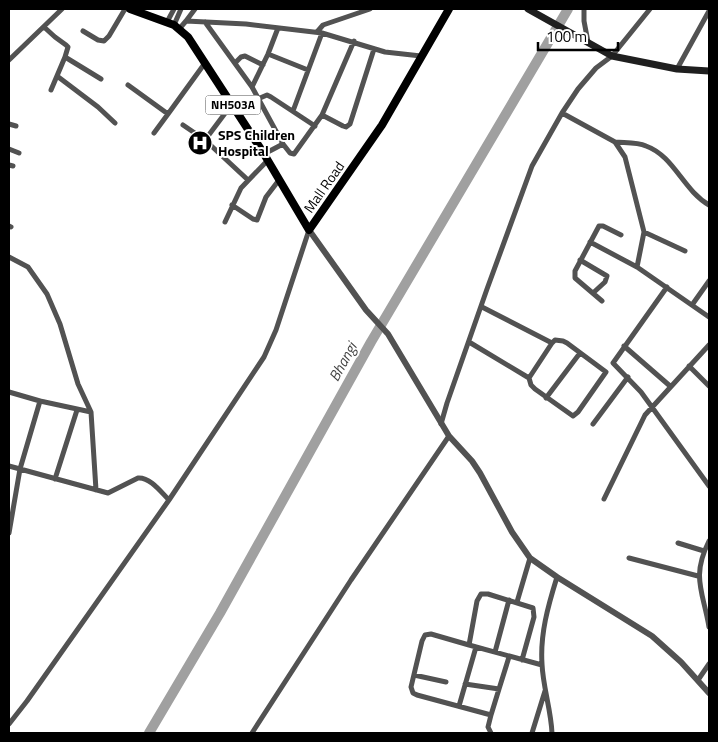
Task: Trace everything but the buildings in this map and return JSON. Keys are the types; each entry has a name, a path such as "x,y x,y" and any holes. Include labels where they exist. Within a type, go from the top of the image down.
{"highway":[{"path":"130,9 173,25"},
{"name":"Mall Road","path":"173,25 188,36 266,157 309,230 382,125 449,9"}],"main road":[{"path":"528,9 612,56 677,68 709,71"}],"street":[{"path":"9,60 62,9"},
{"path":"83,31 101,42 106,40 124,9"},
{"path":"173,25 174,9"},
{"path":"173,25 181,9"},
{"path":"186,21 196,9"},
{"path":"293,110 323,25 370,9"},
{"path":"584,9 588,42"},
{"path":"442,424 447,403 532,166 578,89 590,75 612,56 650,9"},
{"path":"677,68 707,18 709,11"},
{"path":"173,25 186,21 246,24 319,32 354,41 374,49 421,56"},
{"path":"204,22 260,98 283,144 290,153 294,154 322,115 354,41"},
{"path":"44,26 68,48 66,57 51,90"},
{"path":"252,87 278,28"},
{"path":"322,115 346,127 350,124 374,49"},
{"path":"268,54 308,70"},
{"path":"236,63 241,57 245,56 263,65"},
{"path":"66,57 101,79"},
{"path":"154,134 205,63"},
{"path":"57,76 115,123"},
{"path":"128,85 168,114"},
{"path":"260,98 268,95 315,126"},
{"path":"205,140 232,104"},
{"path":"562,113 615,142 642,144 657,151 674,168 694,195 709,205"},
{"path":"9,124 16,126"},
{"path":"183,125 205,140 248,180"},
{"path":"615,142 625,157 644,232 638,266"},
{"path":"225,222 241,188 266,157 283,144"},
{"path":"9,148 19,153"},
{"path":"232,205 257,220 266,198 279,180"},
{"path":"602,301 575,278 575,271 599,226 603,226 621,235"},
{"path":"309,230 350,288 399,351 449,436 480,474 512,532 530,558 652,636 709,693"},
{"path":"9,724 33,693 169,500 264,357 276,330 309,230"},
{"path":"644,232 685,251"},
{"path":"590,242 638,266 709,317"},
{"path":"9,257 28,267 47,294 60,324 78,384 91,412 96,490"},
{"path":"580,260 603,272 607,277 605,282 593,294"},
{"path":"692,305 709,281"},
{"path":"470,342 529,378 531,385 546,398 573,416 578,412 667,287"},
{"path":"482,307 552,343"},
{"path":"529,378 552,343 558,340 563,341 580,352 606,372"},
{"path":"604,499 641,420 709,345"},
{"path":"624,346 670,386"},
{"path":"546,398 580,352"},
{"path":"613,363 628,377 652,407 709,486"},
{"path":"689,366 709,386"},
{"path":"593,424 628,377"},
{"path":"9,392 76,410 91,412"},
{"path":"9,533 20,469 40,401"},
{"path":"55,479 76,410"},
{"path":"252,733 351,580 449,436"},
{"path":"9,466 96,490 110,492 138,478 143,478 148,480 169,500"},
{"path":"709,541 704,551 698,576 709,627"},
{"path":"678,543 704,551"},
{"path":"516,602 530,558"},
{"path":"629,558 698,576"},
{"path":"552,733 542,665 543,636 548,606 557,577"},
{"path":"469,645 477,600 481,594 488,594 532,607 534,610 522,660"},
{"path":"495,652 509,600"},
{"path":"491,714 413,692 411,688 425,635 431,634 542,665"},
{"path":"458,706 476,647"},
{"path":"491,733 488,727 491,714 509,657"},
{"path":"698,680 709,664"},
{"path":"414,674 446,682"},
{"path":"465,684 499,689"},
{"path":"532,733 546,690"}],"waterway":[{"name":"Bhangi","path":"149,733 220,613 371,342 568,9"}],"place":[{"name":"SPS Children Hospital","path":"200,143"}]}
